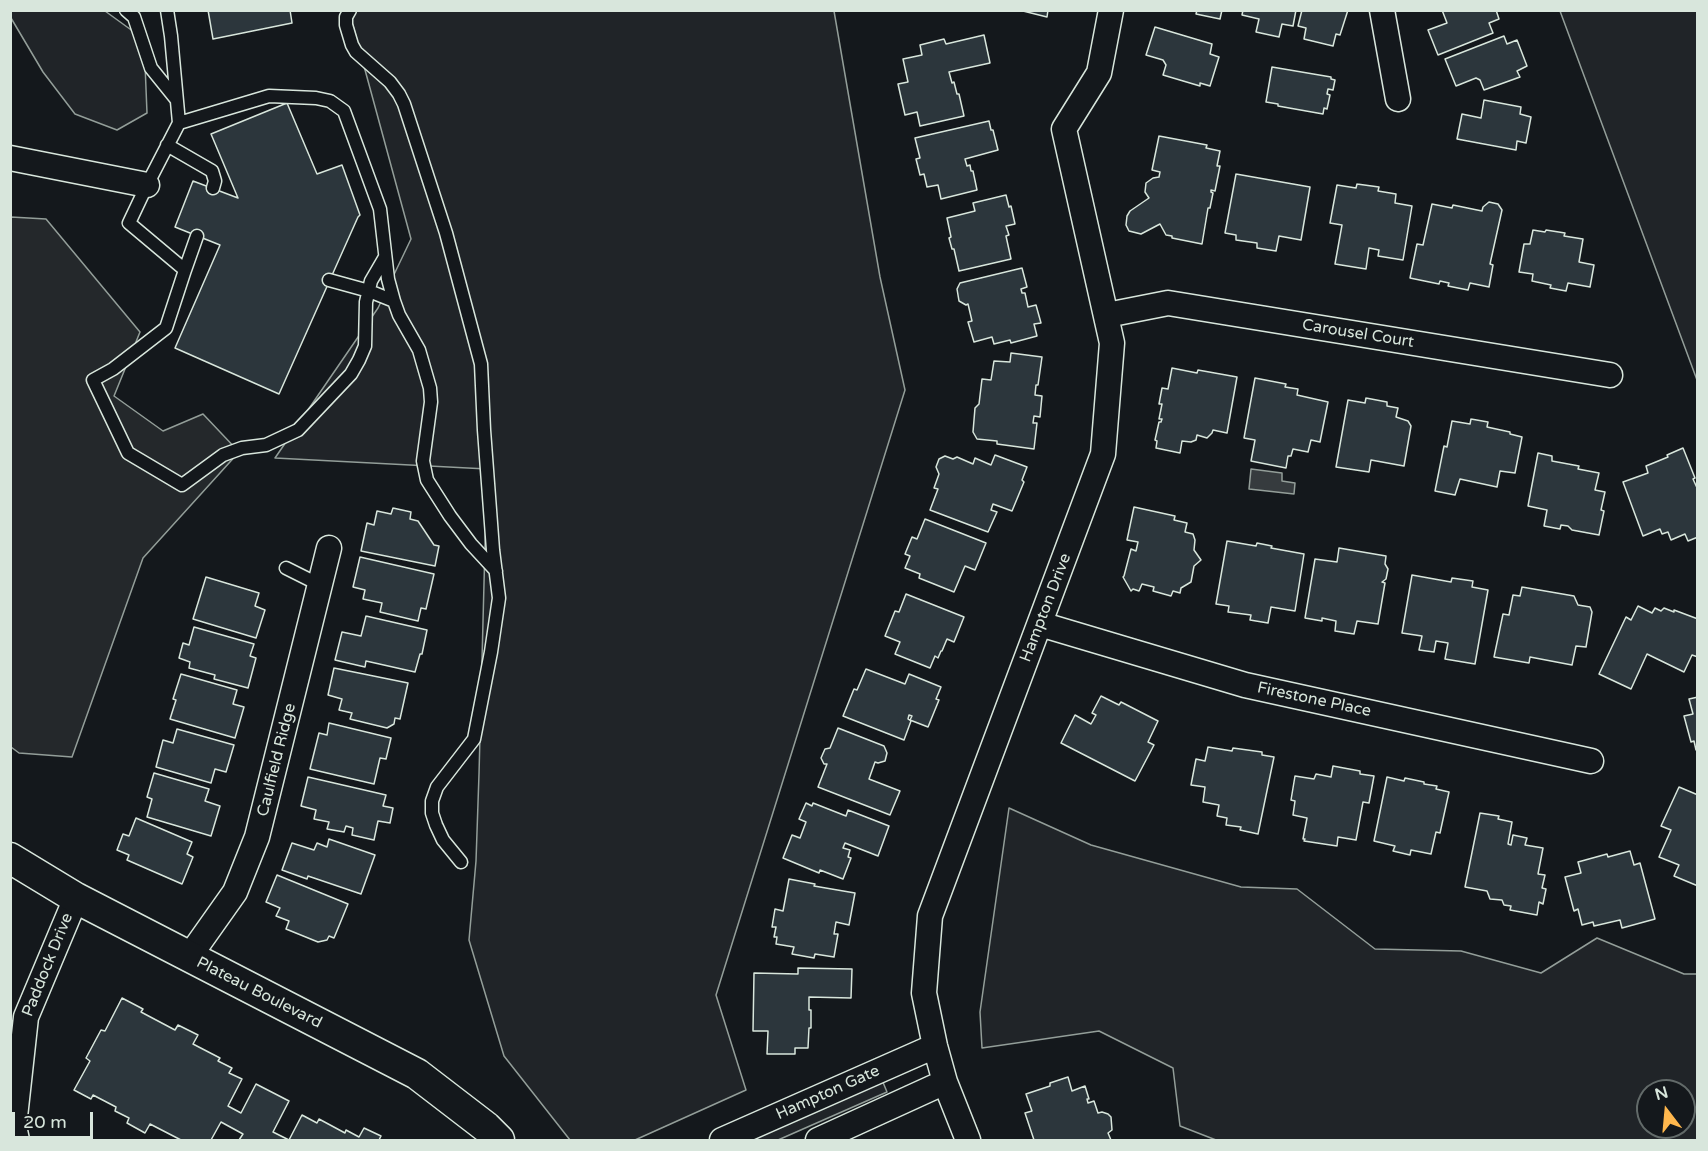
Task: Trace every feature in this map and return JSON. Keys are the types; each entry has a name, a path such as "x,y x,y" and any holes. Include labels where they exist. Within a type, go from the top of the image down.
{"street":[{"name":"Hampton Drive","path":"968,1140 945,1082 924,993 930,916 1103,454 1112,343 1064,129 1099,73 1111,10"},
{"path":"1382,10 1398,99"},
{"path":"10,158 147,185"},
{"name":"Carousel Court","path":"1107,315 1168,303 1610,375"},
{"name":"Caulfield Ridge","path":"189,957 235,892 257,837 329,548"},
{"name":"Firestone Place","path":"1040,624 1245,686 1592,761"},
{"name":"Plateau Boulevard","path":"10,858 76,898 417,1074 486,1127 499,1140"},
{"name":"Paddock Drive","path":"17,1140 14,1125 26,1017 76,898"},
{"name":"Hampton Gate","path":"722,1140 935,1046"},
{"path":"818,1140 945,1082"}],"lane":[{"path":"126,10 134,17 151,68 177,100"},
{"path":"167,10 179,123 129,224 185,270"},
{"path":"350,10 346,17 346,25 356,52 390,82 404,104 446,233 481,364 484,430 499,598 474,739 437,787 432,801 432,813 443,840 461,862"},
{"path":"179,123 269,96 316,98 330,101 344,111 376,198 381,217 388,279 394,301 399,315 419,350 430,388 431,402 423,461 427,480 471,544 496,571"},
{"path":"167,145 212,171 215,181 213,188"},
{"path":"197,236 166,328 113,369 93,380 128,453 182,485 223,455 242,448 266,445 298,430 351,374 364,351 366,303 371,281 385,257"},
{"path":"329,280 369,291 394,301"},
{"path":"286,568 320,585"}],"shaded area":[{"path":"11,11 105,11 134,32 145,64 147,113 117,130 75,114 43,72 11,18"},
{"path":"349,11 834,11 880,277 905,390 716,995 746,1090 635,1140 570,1140 504,1056 469,940 476,861 487,469 275,458 378,308 411,239"},
{"path":"1560,11 1697,11 1697,380"},
{"path":"11,217 46,219 140,332 114,396 163,431 203,414 239,452 143,558 72,757 19,753 11,747"},
{"path":"1251,469 1282,473 1282,481 1295,483 1294,494 1249,489"},
{"path":"1009,808 1091,845 1241,887 1297,889 1375,949 1461,951 1541,973 1597,938 1684,974 1697,974 1697,1140 1216,1140 1180,1126 1173,1068 1099,1031 982,1048 980,1012"},
{"path":"880,1075 887,1092 778,1140 733,1140"}],"building":[{"path":"208,10 290,10 292,23 213,39"},
{"path":"1019,10 1048,10 1047,17"},
{"path":"1197,10 1222,10 1220,19 1196,14"},
{"path":"1243,10 1296,10 1293,26 1282,24 1279,37 1256,32 1259,19 1242,15"},
{"path":"1302,10 1348,10 1340,35 1336,34 1333,46 1304,39 1306,28 1298,26"},
{"path":"1442,10 1496,10 1499,19 1489,23 1493,33 1438,55 1428,30 1447,23"},
{"path":"1155,27 1212,44 1210,54 1219,57 1210,86 1200,83 1200,86 1163,75 1166,65 1163,60 1146,55"},
{"path":"984,35 990,63 949,72 957,94 959,94 964,116 920,126 917,112 905,115 898,84 908,82 903,59 922,55 920,45 944,39 946,44"},
{"path":"1504,36 1507,44 1517,40 1527,66 1517,71 1520,77 1484,90 1480,80 1476,78 1456,86 1445,59"},
{"path":"1272,67 1331,77 1335,80 1333,90 1328,89 1327,94 1330,95 1327,109 1324,108 1323,114 1266,102"},
{"path":"1484,100 1521,107 1520,114 1531,117 1526,143 1517,141 1516,150 1457,139 1462,114 1481,118"},
{"path":"287,103 317,174 342,165 360,215 279,394 175,348 220,245 175,227 193,181 238,198 211,134"},
{"path":"989,121 998,150 965,159 967,166 970,165 973,171 977,190 941,199 938,185 927,187 924,174 920,175 916,159 920,158 915,138"},
{"path":"1159,136 1207,145 1206,148 1220,151 1217,166 1220,166 1215,191 1211,190 1213,193 1202,244 1172,238 1166,235 1160,224 1141,234 1129,231 1126,225 1130,211 1149,198 1145,192 1146,183 1159,177 1160,172 1152,170"},
{"path":"1236,174 1310,187 1301,240 1279,236 1276,251 1257,248 1257,243 1236,240 1236,235 1225,233"},
{"path":"1357,184 1379,187 1378,191 1396,194 1395,203 1412,206 1403,260 1378,256 1379,250 1369,248 1366,269 1335,264 1342,225 1330,223 1337,185 1356,188"},
{"path":"1006,195 1015,224 1006,226 1011,259 959,271 949,238 951,237 947,218 975,211 973,203"},
{"path":"1489,202 1498,204 1502,210 1490,264 1493,265 1489,287 1470,283 1468,290 1448,286 1449,283 1440,281 1439,284 1410,278 1417,244 1423,245 1432,204 1452,208 1453,205 1482,211"},
{"path":"1533,230 1565,233 1564,236 1583,239 1579,262 1594,265 1590,287 1568,283 1566,291 1550,288 1551,285 1532,281 1533,274 1519,272 1524,244 1530,244"},
{"path":"1022,268 1027,287 1021,289 1022,293 1025,293 1028,307 1036,305 1041,323 1034,324 1037,336 1011,343 1010,340 994,344 992,337 974,342 968,322 972,321 968,304 959,301 957,289 960,283"},
{"path":"1011,353 1042,357 1035,395 1042,396 1040,417 1034,416 1033,423 1037,423 1034,449 977,439 973,432 975,408 979,404 982,379 991,380 994,361 1010,362"},
{"path":"1172,368 1237,377 1227,433 1213,430 1207,438 1197,435 1196,440 1191,442 1182,441 1180,453 1156,448 1157,441 1155,440 1159,422 1162,419 1159,419 1162,404 1159,404 1162,388 1168,389"},
{"path":"1255,378 1286,384 1285,387 1298,389 1297,395 1328,402 1320,442 1311,440 1308,452 1293,449 1291,456 1288,456 1286,468 1251,461 1255,440 1244,438"},
{"path":"1366,398 1387,402 1387,406 1398,408 1396,417 1408,421 1411,426 1404,466 1371,460 1369,472 1336,467 1348,400 1365,403"},
{"path":"1471,419 1488,422 1487,427 1522,437 1515,473 1500,471 1497,487 1460,479 1455,495 1435,491 1444,446 1447,447 1452,421 1470,424"},
{"path":"1683,448 1698,490 1698,537 1688,541 1685,534 1671,540 1668,532 1662,534 1660,529 1643,536 1623,482 1648,473 1646,466"},
{"path":"1538,453 1552,456 1552,461 1579,466 1578,469 1599,473 1595,490 1605,492 1599,535 1572,530 1568,526 1561,525 1560,529 1544,526 1547,510 1528,506"},
{"path":"995,455 1027,467 1022,480 1024,482 1012,511 993,504 991,510 997,512 988,532 930,510 938,489 934,488 939,474 936,467 939,459 945,456 953,459 957,457 973,464 975,458 991,465"},
{"path":"1134,507 1175,516 1174,520 1187,523 1185,532 1193,534 1194,550 1201,560 1194,566 1191,582 1181,588 1180,593 1173,591 1171,596 1153,591 1154,587 1142,584 1139,591 1133,589 1131,591 1123,577 1131,549 1136,551 1138,542 1127,540"},
{"path":"393,508 411,512 410,519 418,521 434,545 439,546 435,566 361,551 367,523 374,525 377,511 391,514"},
{"path":"925,519 986,543 975,570 965,566 954,592 919,578 920,574 905,568 910,556 905,554 912,537 917,539"},
{"path":"1227,541 1256,546 1257,543 1304,554 1295,611 1271,607 1268,623 1250,620 1251,615 1228,612 1229,606 1216,604"},
{"path":"1339,548 1386,556 1385,564 1388,569 1386,579 1382,582 1385,583 1378,624 1357,621 1354,634 1335,631 1336,621 1305,618 1315,559 1337,562"},
{"path":"360,557 434,574 426,609 421,608 418,621 380,612 382,603 363,599 365,590 353,587"},
{"path":"1412,575 1451,582 1452,578 1473,581 1472,587 1488,590 1475,664 1445,659 1448,643 1436,641 1434,652 1419,650 1422,636 1402,633"},
{"path":"206,577 259,593 255,606 265,610 256,638 193,619"},
{"path":"1522,587 1574,596 1578,605 1590,607 1592,612 1586,647 1576,646 1572,665 1530,657 1529,663 1494,657 1503,614 1509,615 1513,595 1520,596"},
{"path":"906,594 964,617 954,642 947,639 938,658 935,656 930,668 895,654 900,642 885,636 895,611 899,612"},
{"path":"1638,606 1652,613 1655,608 1661,611 1664,608 1698,619 1698,657 1692,655 1684,672 1647,654 1631,689 1599,674 1626,617 1631,620"},
{"path":"366,616 427,630 415,672 366,661 365,667 335,660 342,632 361,636"},
{"path":"194,627 254,644 250,656 256,658 248,688 214,679 215,675 189,668 190,662 179,658 183,643 189,645"},
{"path":"334,668 408,683 400,719 395,718 394,724 387,728 350,719 352,713 339,710 342,699 328,695"},
{"path":"866,669 905,684 909,674 941,687 936,699 939,700 928,727 910,720 912,716 909,715 908,719 911,721 904,740 843,716 854,689 857,690"},
{"path":"181,674 237,690 233,704 244,707 235,738 170,719 176,700 173,699"},
{"path":"1101,696 1119,705 1121,702 1158,721 1148,742 1154,745 1135,781 1061,743 1075,715 1091,724 1096,715 1092,713"},
{"path":"1698,697 1698,749 1696,750 1694,741 1691,742 1684,716 1693,714 1689,699"},
{"path":"329,723 391,738 386,759 380,758 374,784 310,769 319,733 327,735"},
{"path":"838,728 884,746 887,753 885,761 875,762 869,779 900,791 890,815 818,787 827,764 824,764 821,758 825,749 830,748"},
{"path":"177,729 234,745 226,772 215,769 211,783 156,767 163,740 173,743"},
{"path":"1208,747 1262,752 1262,755 1274,757 1258,834 1240,830 1241,827 1226,825 1227,818 1217,816 1219,805 1203,802 1205,787 1191,785 1196,759 1205,761"},
{"path":"1333,766 1374,776 1369,803 1363,802 1356,840 1338,837 1337,846 1304,841 1307,818 1293,815 1295,801 1291,800 1295,776 1314,779 1316,774 1331,777"},
{"path":"154,773 209,789 205,801 220,806 211,836 147,817 152,799 147,797"},
{"path":"308,777 386,795 383,806 393,808 390,823 378,821 374,840 352,835 353,828 346,826 344,832 327,829 329,822 314,819 316,810 301,806"},
{"path":"1387,777 1424,782 1424,784 1437,786 1436,789 1449,792 1440,833 1436,832 1431,854 1411,850 1410,855 1393,851 1395,846 1374,841"},
{"path":"1679,787 1698,795 1698,886 1674,876 1679,865 1659,857 1671,830 1661,826"},
{"path":"806,803 812,806 813,803 846,816 848,810 889,826 878,856 845,843 843,848 850,850 848,857 851,858 843,879 820,870 819,873 783,858 792,835 800,838 806,822 799,819"},
{"path":"1480,813 1499,816 1498,819 1512,822 1508,844 1511,845 1513,835 1527,838 1525,845 1543,848 1538,874 1545,875 1542,888 1546,889 1543,904 1539,902 1537,915 1510,910 1511,906 1504,905 1502,900 1490,899 1487,891 1465,887"},
{"path":"136,818 192,842 187,854 193,857 182,884 127,860 129,855 117,850 123,834 129,836"},
{"path":"329,839 375,855 361,894 308,876 307,879 282,870 292,843 314,850 317,843 327,847"},
{"path":"1630,851 1634,865 1640,863 1655,919 1622,928 1620,920 1594,926 1593,922 1582,925 1578,909 1574,911 1565,877 1581,873 1578,862 1607,854 1608,857"},
{"path":"277,875 348,904 334,938 329,936 327,940 318,942 286,929 289,921 276,916 280,908 266,902"},
{"path":"789,879 855,893 849,925 836,922 834,934 838,934 834,957 815,954 814,958 792,954 794,947 776,944 777,937 774,937 776,927 772,927 775,909 783,911"},
{"path":"798,968 852,969 851,998 809,997 811,1028 809,1028 808,1048 795,1048 795,1054 767,1054 768,1031 753,1031 754,973 798,974"},
{"path":"122,998 143,1009 141,1012 175,1030 178,1025 198,1035 193,1044 220,1058 218,1061 232,1068 229,1073 242,1079 228,1106 241,1113 256,1084 289,1101 273,1132 289,1140 239,1140 243,1134 221,1122 211,1140 181,1140 150,1124 145,1133 127,1123 129,1118 115,1111 116,1107 93,1095 91,1099 74,1090 90,1061 86,1058 101,1030 105,1031"},
{"path":"1068,1077 1072,1091 1085,1086 1088,1103 1094,1101 1098,1113 1102,1112 1111,1117 1112,1130 1108,1133 1111,1140 1034,1140 1025,1113 1032,1111 1026,1094"},
{"path":"302,1115 317,1123 319,1119 345,1133 346,1130 359,1137 364,1128 381,1136 379,1140 289,1140"}]}
